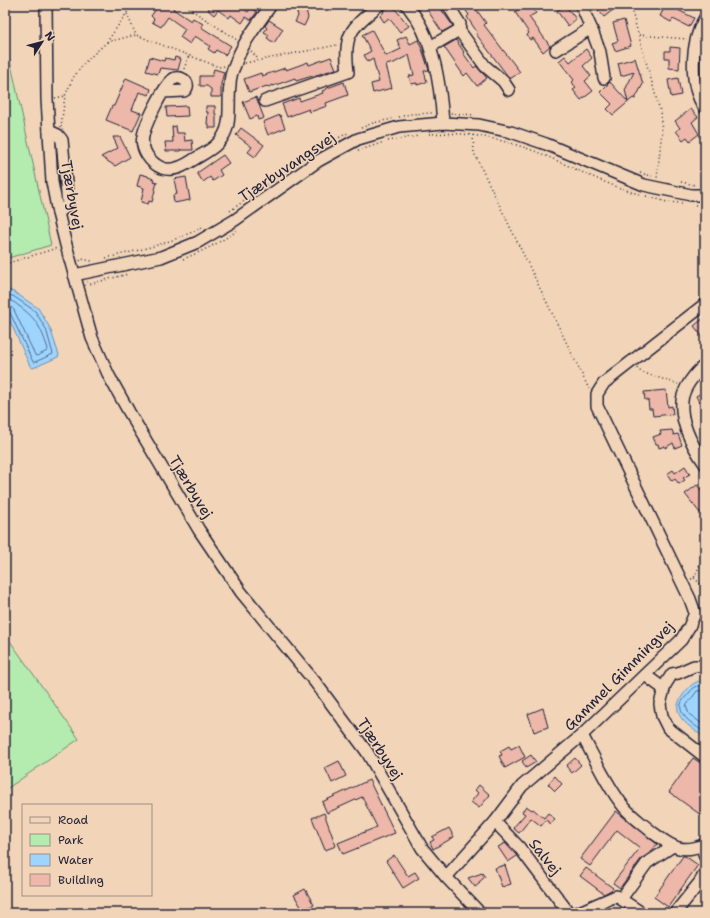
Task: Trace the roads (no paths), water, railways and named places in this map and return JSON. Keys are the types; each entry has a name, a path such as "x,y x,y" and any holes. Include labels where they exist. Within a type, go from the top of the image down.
{"street":[{"name":"Tjærbyvej","path":"46,5 54,133 52,182 66,246 92,338 110,376 129,412 199,530 241,592 315,682 367,752 422,848 446,877 480,913"},
{"path":"181,78 174,78 167,84 158,100 142,137 144,150 151,161 162,168 173,169 185,166 218,144 225,134 229,122 230,84 235,64 244,44 271,5"},
{"path":"265,101 348,72 346,57 347,43 352,31 379,5"},
{"path":"407,5 419,21 430,47 437,71 441,93 442,117"},
{"path":"448,5 460,24 459,30 485,66 502,81 509,90"},
{"path":"581,5 592,28 600,52 604,78"},
{"path":"705,18 700,25 693,54 695,84 701,104 705,108"},
{"path":"556,50 592,28"},
{"path":"430,47 459,30"},
{"name":"Tjærbyvangsvej","path":"74,276 161,257 198,242 234,220 318,161 358,139 399,127 442,117 510,132 546,144 644,185 691,195 705,195"},
{"name":"Gammel Gimmingvej","path":"446,877 495,822 522,786 582,735 681,640 689,627 695,613 690,599 598,406 598,394 604,383 705,304"},
{"path":"705,365 688,383 682,400 683,419 692,441 705,464"},
{"path":"705,666 694,666 678,674 672,674 665,685 660,704 662,716 668,728 705,757"},
{"path":"645,675 664,689"},
{"path":"582,735 612,789 632,816 672,846 685,850 704,845 705,857"},
{"name":"Salvej","path":"495,822 519,847 569,913"},
{"path":"621,899 647,863 672,846"},
{"path":"675,913 700,882 705,873"},
{"path":"577,913 616,896 642,913"}],"water":[{"path":"8,290 14,292 38,308 50,328 59,355 58,357 33,368 30,366 5,310 5,292"},
{"path":"699,681 705,682 705,738 683,720 678,709 679,702 686,690"}]}
